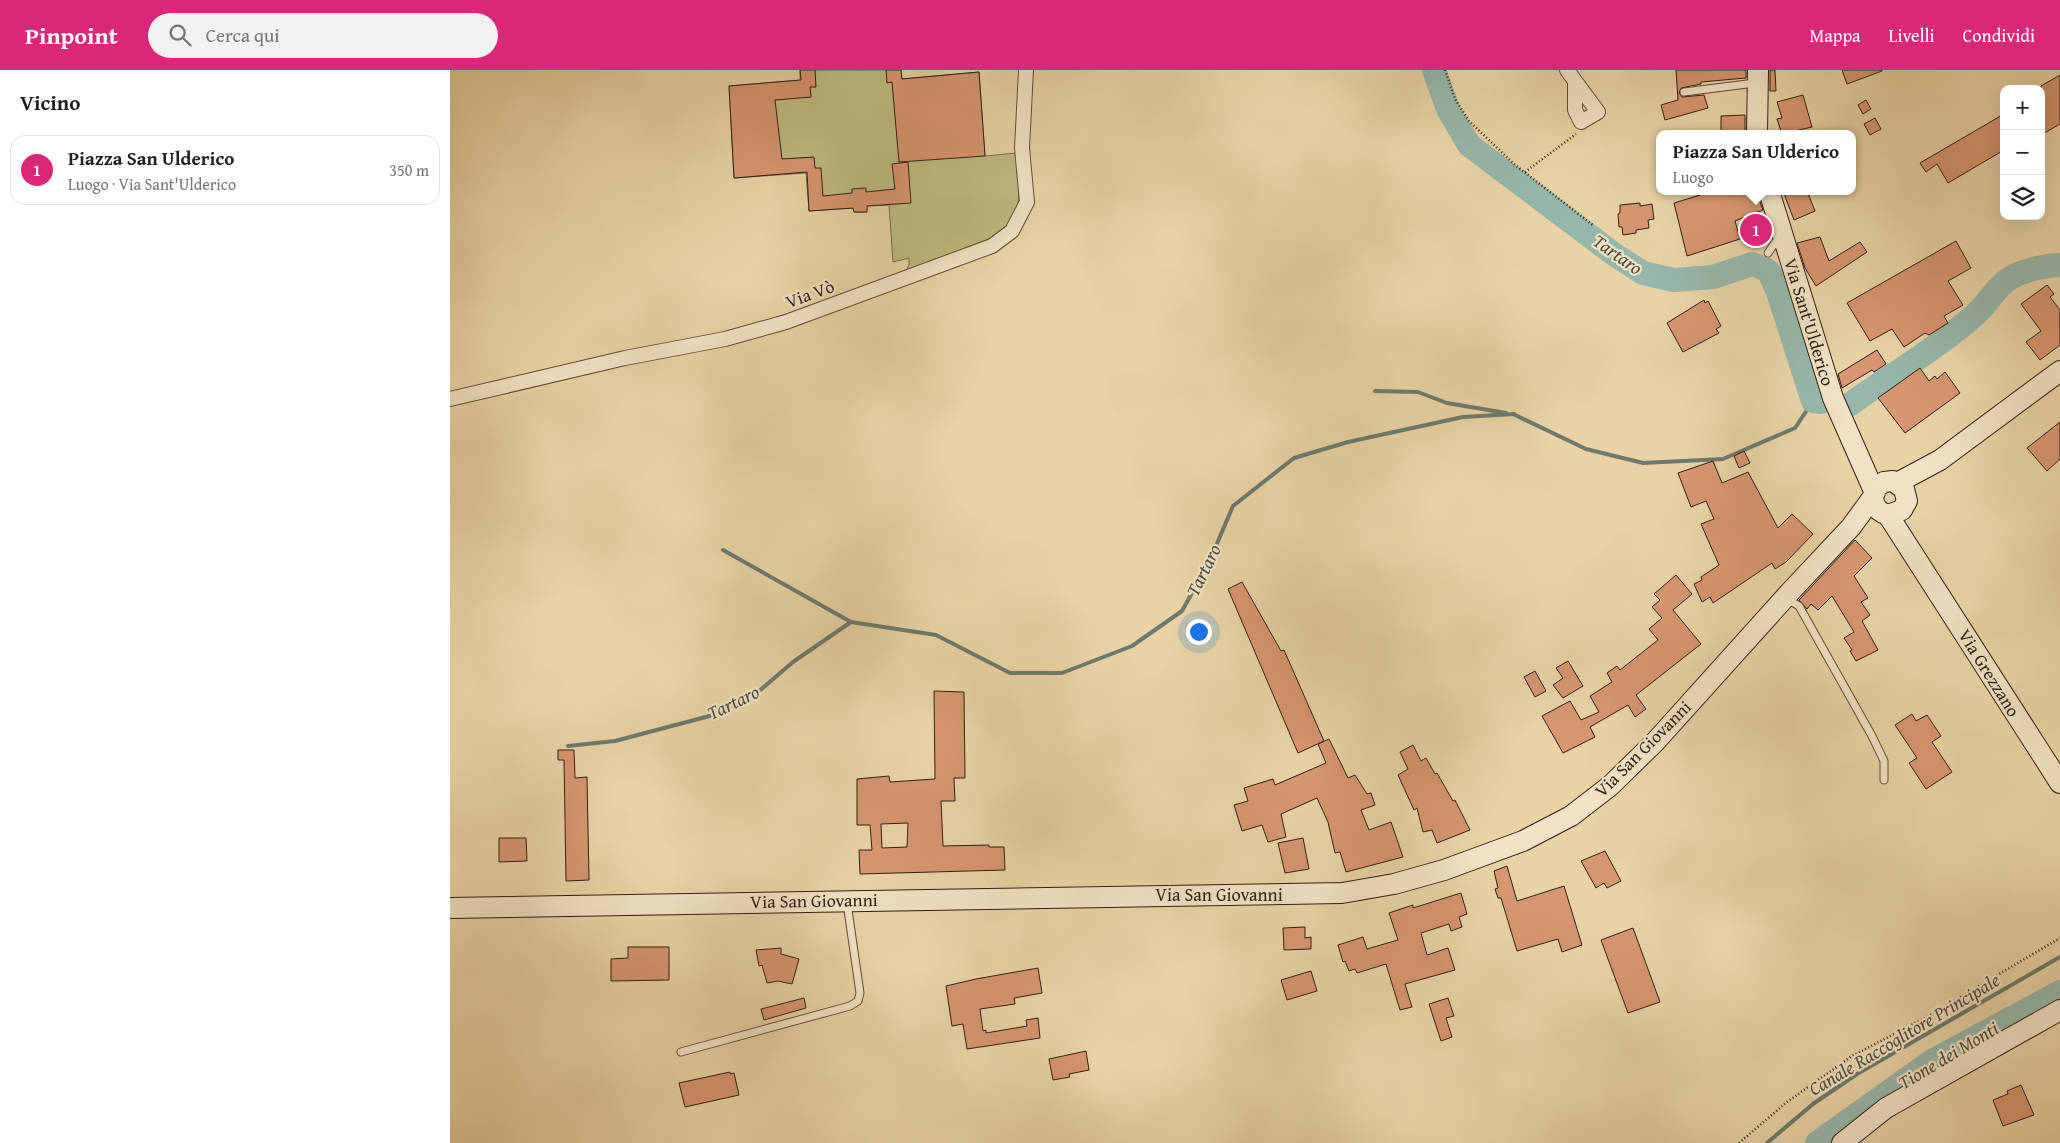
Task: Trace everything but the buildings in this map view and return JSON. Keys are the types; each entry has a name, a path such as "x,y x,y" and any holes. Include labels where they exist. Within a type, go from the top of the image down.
{"main road":[{"path":"1757,77 1757,130"},
{"name":"Via Sant'Ulderico","path":"1770,195 1833,398 1844,423 1890,498"},
{"name":"Via San Giovanni","path":"450,908 1342,893 1394,884 1452,868 1523,841 1571,816 1610,786 1655,742 1784,598 1851,527 2060,371"},
{"name":"Via Grezzano","path":"1890,498 1920,563 2060,783"},
{"path":"1842,1143 1886,1108 2060,1010"}],"street":[{"name":"Via Vò","path":"450,399 625,358 724,339 786,322 992,246 1012,231 1027,202 1022,148 1026,70"},
{"path":"1571,76 1598,112 1581,122 1575,110 1571,76"}],"lane":[{"path":"1684,92 1757,77"},
{"path":"1768,253 1782,233"},
{"path":"1784,598 1799,606 1872,736 1884,761 1884,780"},
{"path":"681,1052 850,1006 858,1001 860,993 847,900"}],"path":[{"path":"1445,70 1455,99 1469,121 1525,172 1594,226"},
{"path":"1525,172 1577,133 1581,122"},
{"path":"1738,1143 1787,1102 1852,1056 1925,1018 2060,938"}],"shaded area":[{"path":"800,70 901,70 902,79 979,72 985,156 1017,153 1018,206 1009,225 996,236 906,271 909,265 909,258 893,262 889,205 867,206 867,212 854,212 853,208 809,211 806,173 734,178 729,86 800,80"}],"waterway":[{"name":"Tartaro","path":"1434,70 1448,109 1469,145 1615,255 1643,273 1674,280 1713,277 1752,264 1769,272 1778,292 1813,401 1821,402"},
{"name":"Tartaro","path":"1849,405 1962,326 1981,309 2007,280 2029,270 2060,265"},
{"name":"Tartaro","path":"1375,391 1418,392 1447,403 1506,413"},
{"name":"Tartaro","path":"1513,414 1586,449 1643,463 1723,459 1795,428 1813,401"},
{"name":"Tartaro","path":"723,550 851,622 936,635 1010,673 1062,673 1132,646 1182,611 1210,560 1233,506 1294,458 1348,442 1463,417 1514,414"},
{"name":"Tartaro","path":"568,746 615,741 717,714 758,692 793,662 851,622"},
{"name":"Canale Raccoglitore Principale","path":"1767,1143 1813,1104 1857,1074 2060,957"},
{"name":"Tione dei Monti","path":"1817,1143 1932,1061 2060,992"}],"place":[{"name":"Piazza San Ulderico","path":"1756,230"}]}
